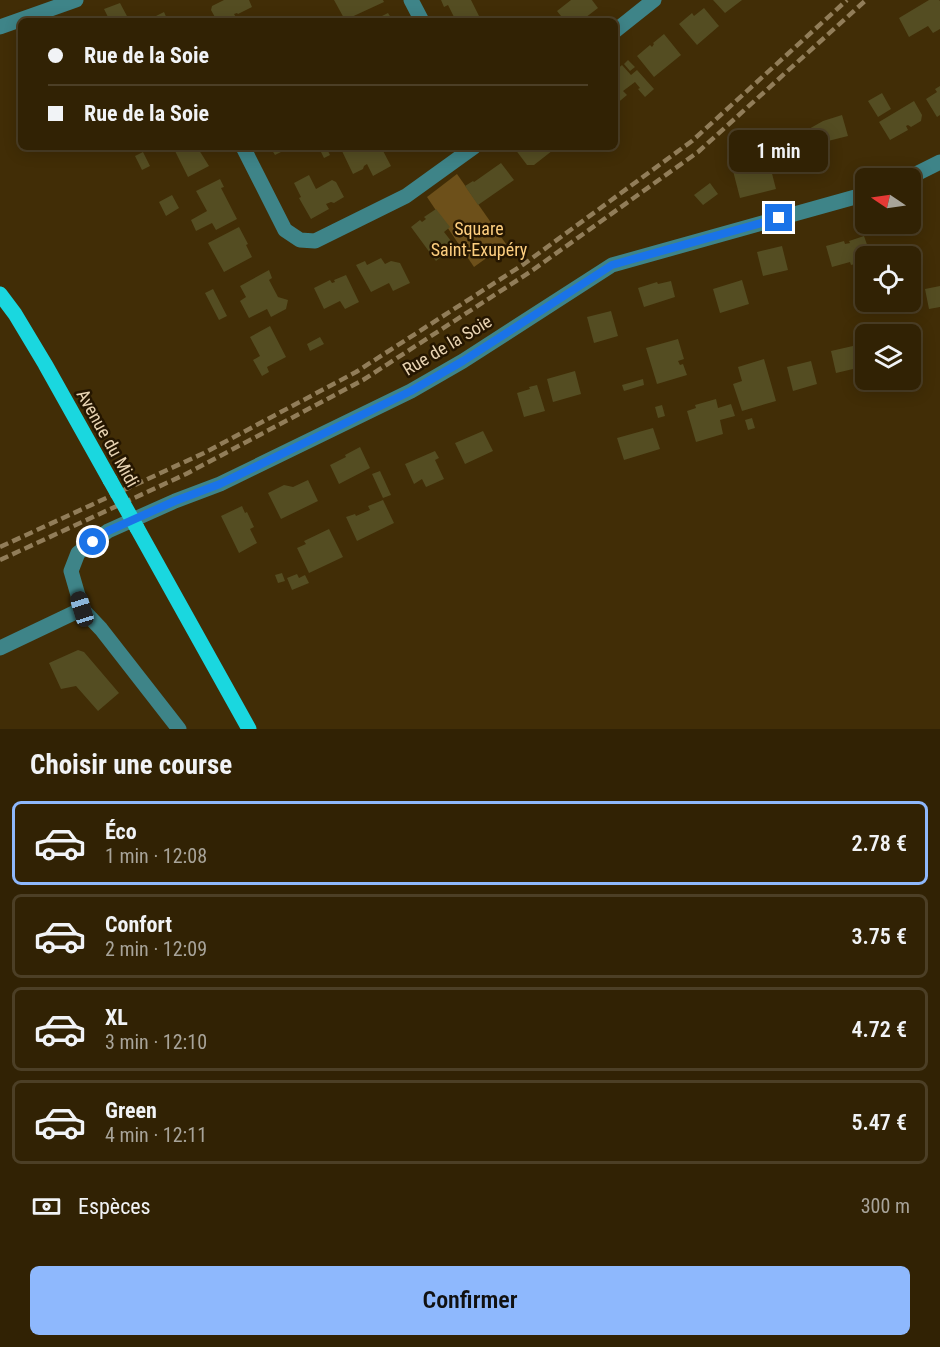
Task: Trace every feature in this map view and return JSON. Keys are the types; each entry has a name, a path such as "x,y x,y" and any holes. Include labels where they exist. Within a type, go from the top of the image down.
{"main road":[{"name":"Avenue du Midi","path":"0,294 15,314 249,729"}],"street":[{"path":"25,18 76,0"},
{"path":"411,0 421,18"},
{"path":"618,29 654,0"},
{"path":"0,27 18,21"},
{"path":"245,150 285,230 300,240 315,241 406,196 470,150"},
{"path":"921,172 940,162"},
{"name":"Rue de la Soie","path":"82,609 71,571 78,553 108,531 220,484 411,391 463,361 612,265 855,197"},
{"path":"0,648 82,609 101,629 179,729"}],"green space":[{"name":"Square Saint-Exupéry","path":"457,174 506,244 474,267 427,197"}],"building":[{"path":"224,0 249,0 252,7 234,14 236,18 215,18 211,10 212,6"},
{"path":"334,0 383,0 384,2 349,18 344,18"},
{"path":"441,0 471,0 479,16 454,18 448,5 444,7"},
{"path":"571,0 592,0 598,8 585,18 563,18 557,11"},
{"path":"713,0 742,0 725,13"},
{"path":"929,0 940,1 940,29 933,33 928,26 909,37 899,18"},
{"path":"120,3 128,18 108,18 104,9"},
{"path":"704,8 719,26 697,45 679,24 692,13 694,16"},
{"path":"164,12 167,18 152,18"},
{"path":"388,13 391,18 378,18"},
{"path":"664,34 681,55 654,77 637,56 650,45 652,47 653,43"},
{"path":"628,60 635,67 630,71 624,64"},
{"path":"622,65 631,75 637,70 654,89 645,97 635,82 623,91 627,95 618,102 618,68"},
{"path":"940,86 940,115 937,117 926,99 937,92 935,89"},
{"path":"882,93 891,109 878,117 868,101"},
{"path":"914,101 922,115 921,121 911,127 906,126 908,130 890,140 879,122"},
{"path":"842,115 848,136 828,141 827,137 820,142 823,145 810,160 794,144 807,130 823,121"},
{"path":"174,150 199,150 209,166 188,177"},
{"path":"272,150 285,150 275,155"},
{"path":"320,150 328,150 330,155 324,158"},
{"path":"341,150 383,150 391,166 373,176 367,164 353,174"},
{"path":"516,150 553,150 534,165 527,165"},
{"path":"143,152 150,166 142,170 135,156"},
{"path":"768,158 776,189 740,198 732,167"},
{"path":"501,163 514,180 478,205 465,186"},
{"path":"309,175 316,189 332,180 336,182 344,197 334,203 326,204 329,209 311,219 299,198 301,197 294,183"},
{"path":"220,179 224,187 221,188 237,219 216,230 212,223 196,231 191,220 207,211 196,191"},
{"path":"710,183 718,194 703,205 694,195"},
{"path":"172,195 179,208 166,216 159,202"},
{"path":"436,209 450,227 444,232 455,246 436,261 411,227 420,220 422,222 426,219 424,217"},
{"path":"239,227 252,257 224,272 208,243"},
{"path":"864,236 868,246 855,246 855,264 851,265 850,262 832,267 826,246 844,241 845,244 850,243 849,241"},
{"path":"782,246 788,270 763,276 757,252"},
{"path":"381,258 385,264 391,261 400,263 410,283 393,291 389,283 371,292 356,265 365,261 367,265"},
{"path":"269,270 272,278 269,280 278,297 288,300 286,309 271,317 267,309 249,318 240,301 246,297 240,286"},
{"path":"346,275 359,302 345,309 340,301 324,309 314,288 330,280 332,283 335,282 334,280"},
{"path":"742,280 749,304 720,313 713,289"},
{"path":"671,281 675,297 644,307 638,288 657,282 658,284"},
{"path":"940,286 940,307 929,309 925,289"},
{"path":"213,289 227,316 219,320 205,293"},
{"path":"611,311 618,336 594,343 587,317"},
{"path":"270,326 286,357 267,367 269,372 262,376 253,360 260,356 250,337"},
{"path":"320,337 324,344 310,351 307,344"},
{"path":"678,339 684,359 678,361 680,365 683,364 687,375 657,384 646,348"},
{"path":"855,346 855,369 836,373 831,351"},
{"path":"764,359 776,401 742,411 733,384 742,381 738,367"},
{"path":"811,361 817,384 793,391 787,367"},
{"path":"575,371 581,394 553,402 547,379"},
{"path":"643,379 644,385 624,391 622,385"},
{"path":"537,385 545,411 524,417 517,393"},
{"path":"716,399 718,408 731,404 735,416 720,420 723,434 696,442 687,411 696,408 695,405"},
{"path":"662,405 665,416 658,418 655,407"},
{"path":"752,418 755,428 748,430 745,420"},
{"path":"653,428 660,449 624,460 617,438"},
{"path":"483,431 493,451 465,464 455,443"},
{"path":"360,447 370,468 339,484 330,465"},
{"path":"435,451 439,458 435,460 444,479 426,487 422,479 414,484 405,464"},
{"path":"380,471 391,495 383,498 372,474"},
{"path":"308,480 318,501 281,519 268,493 284,485 293,487"},
{"path":"383,500 394,523 357,541 346,517 355,514 356,516 370,510 368,506"},
{"path":"242,506 254,527 250,529 257,543 239,553 221,516"},
{"path":"329,529 343,557 309,573 297,548 306,544 304,541"},
{"path":"282,573 285,581 278,583 275,575"},
{"path":"297,574 299,578 305,575 309,583 292,590 287,578"},
{"path":"78,650 84,652 119,693 98,711 76,686 61,689 49,663"}],"railway":[{"path":"0,547 204,453 356,372 524,264 692,141 847,0"},
{"path":"0,560 186,474 363,380 530,272 698,152 866,0"}],"route":[{"path":"93,542 108,531 220,484 411,391 463,361 612,265 779,218"}]}
